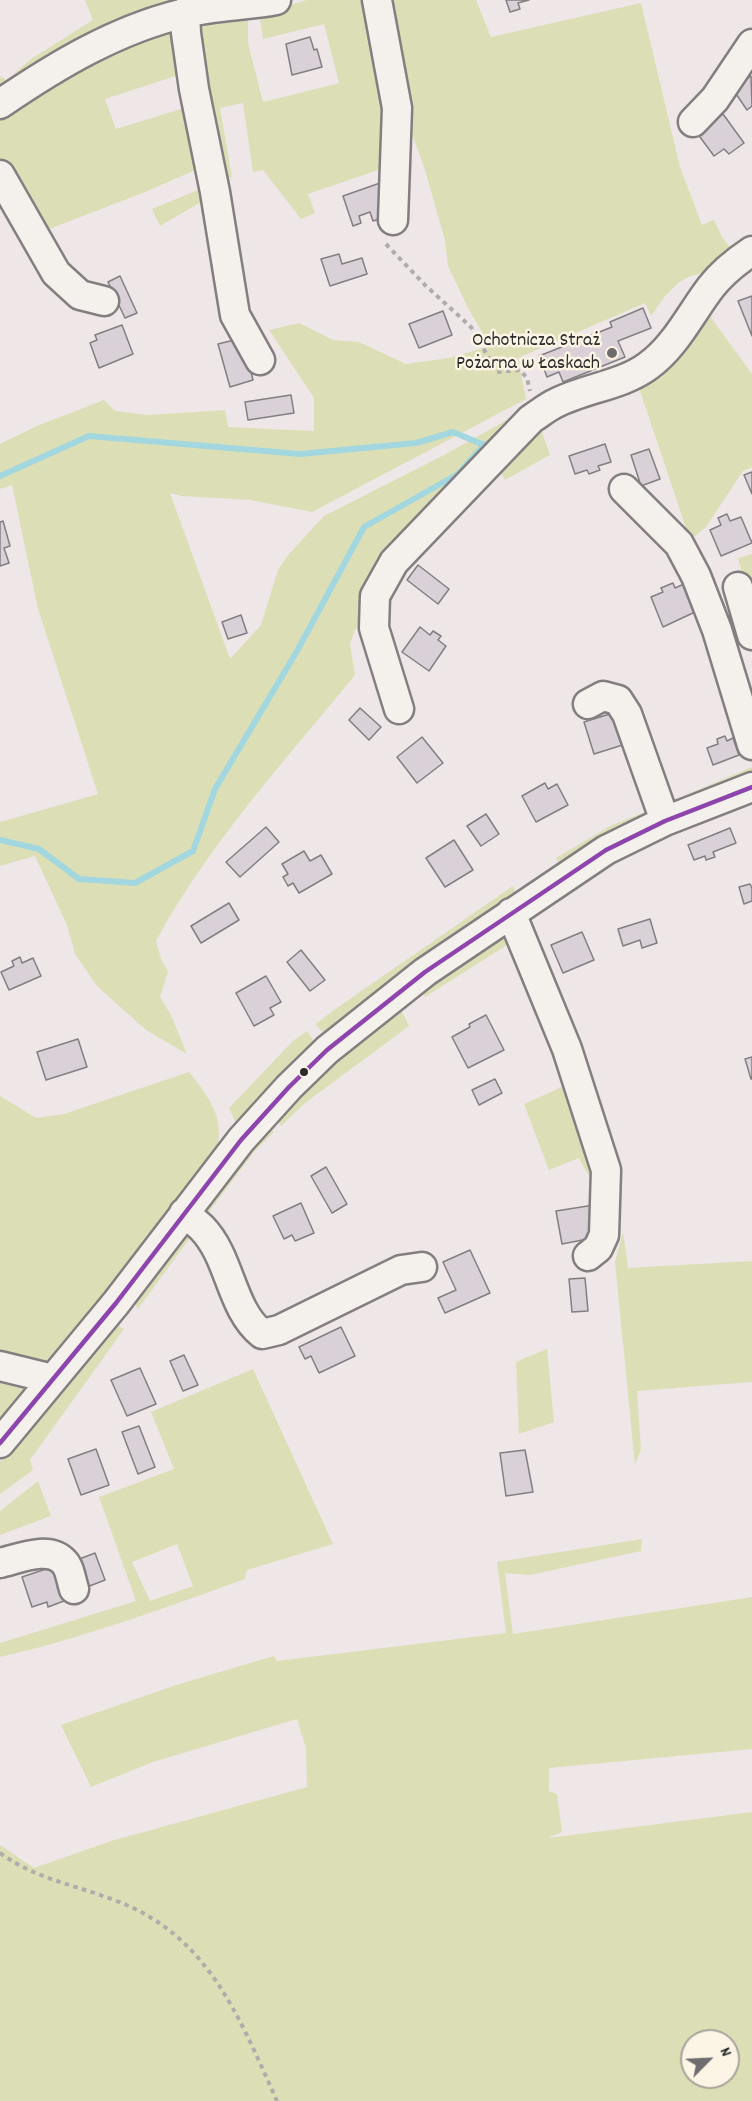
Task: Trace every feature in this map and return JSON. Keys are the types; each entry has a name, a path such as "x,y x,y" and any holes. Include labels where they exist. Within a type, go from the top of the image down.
{"street":[{"path":"0,104 48,71 124,32 185,12 232,2 276,0"},
{"path":"377,0 397,108 389,232"},
{"path":"185,12 194,88 215,192 235,315 260,360"},
{"path":"693,122 715,99 752,44"},
{"path":"0,175 57,273 80,296 104,301"},
{"path":"399,709 374,628 375,596 394,562 524,426 544,402 632,375 647,367 671,344 712,285 752,251"},
{"path":"624,489 679,544 696,576 717,630 752,745"},
{"path":"738,587 752,635"},
{"path":"588,704 603,696 618,700 627,714 665,821"},
{"path":"0,1443 116,1303 241,1140 289,1087 327,1050 425,972 606,850 665,821 751,791"},
{"path":"511,913 567,1049 606,1170 604,1235 598,1248 588,1256"},
{"path":"184,1213 203,1228 215,1247 250,1323 262,1334 279,1330 401,1270 422,1267"},
{"path":"0,1366 53,1379"},
{"path":"0,1563 40,1554 54,1556 67,1566 74,1589"}],"path":[{"path":"389,232 425,285 471,327 497,372 520,370 544,402"},
{"path":"0,1853 41,1877 115,1900 144,1913 170,1931 210,1971 227,1995 277,2101"}],"green space":[{"path":"85,0 214,0 0,96 0,76 7,80 31,59 93,20"},
{"path":"307,0 373,0 390,166 308,194 315,213 301,219 263,170 253,172 243,103 220,108 232,177 222,179 196,21 248,13 248,43 263,102 339,83 324,24 263,39 259,13"},
{"path":"384,0 476,0 491,37 641,3 680,167 702,225 714,220 722,237 735,254 712,271 690,276 678,283 665,296 651,316 645,303 518,358 526,399 312,512 250,500 181,496 170,493 230,659 261,625 278,570 289,554 324,516 444,455 525,410 541,423 550,455 505,480 501,473 427,541 364,615 350,644 355,675 224,836 177,905 156,941 161,959 168,972 160,997 171,1015 187,1054 146,1030 97,986 75,954 67,925 35,856 0,866 0,822 98,794 38,609 12,485 0,489 0,444 37,426 104,400 115,411 149,415 225,410 228,427 314,431 314,398 269,330 299,323 333,340 359,342 406,364 449,358 490,346 448,266 445,240 425,170 407,120"},
{"path":"171,25 188,72 105,99 116,129 194,105 207,165 39,233 0,160 0,115 15,102"},
{"path":"210,185 213,199 201,202 160,226 152,209"},
{"path":"707,304 712,319 752,374 752,467 743,471 706,527 690,540 638,385"},
{"path":"752,554 752,610 738,558"},
{"path":"752,767 752,778 674,808 667,803"},
{"path":"657,807 659,814 561,866 556,858 610,826"},
{"path":"513,886 515,892 513,896 329,1034 318,1028 316,1024 334,1010"},
{"path":"508,926 518,938 425,997 421,989"},
{"path":"400,1008 409,1026 305,1103 281,1126 277,1120 316,1073"},
{"path":"307,1031 314,1041 313,1048 241,1124 236,1123 229,1108 293,1041"},
{"path":"189,1072 213,1107 219,1126 217,1148 131,1264 51,1364 0,1358 0,1096 36,1118 64,1114"},
{"path":"571,1083 600,1169 588,1175 579,1158 549,1170 524,1104"},
{"path":"267,1126 274,1132 254,1152 205,1217 203,1205"},
{"path":"187,1227 195,1231 138,1309 134,1301"},
{"path":"623,1232 628,1268 752,1261 752,1382 637,1391 641,1449 635,1465 615,1262"},
{"path":"113,1323 124,1329 30,1460 33,1470 0,1494 0,1462"},
{"path":"547,1349 554,1422 519,1434 516,1362"},
{"path":"253,1369 333,1544 247,1570 245,1579 124,1622 0,1657 0,1643 136,1601 99,1497 174,1469 151,1412","holes":["177,1544 193,1586 150,1601 132,1562"]},
{"path":"0,1371 33,1383 0,1422"},
{"path":"38,1481 51,1516 0,1535 0,1511"},
{"path":"642,1539 641,1551 530,1575 505,1573 513,1634 752,1597 752,1749 549,1768 549,1791 557,1794 562,1832 548,1838 752,1812 752,2101 0,2101 0,1845 34,1868 111,1841 307,1787 306,1748 297,1719 153,1762 91,1787 61,1725 176,1685 274,1656 277,1661 506,1633 497,1562"}],"building":[{"path":"506,0 529,0 518,3 520,9 510,12"},
{"path":"310,37 314,50 317,49 322,67 292,75 286,44"},
{"path":"751,76 752,106 747,110 732,88"},
{"path":"723,114 744,143 729,154 724,149 714,156 697,133"},
{"path":"380,183 391,215 373,221 370,212 359,216 361,223 353,226 343,196"},
{"path":"339,254 342,264 362,258 367,274 330,286 321,259"},
{"path":"120,276 137,313 125,318 108,282"},
{"path":"752,296 752,336 738,301"},
{"path":"643,308 651,328 618,341 625,357 563,382 559,372 547,377 539,356 612,327 610,322"},
{"path":"443,311 452,335 419,348 409,324"},
{"path":"122,325 133,354 99,368 90,343 97,340 95,335"},
{"path":"242,338 253,380 230,387 218,344"},
{"path":"291,395 294,413 248,420 245,402"},
{"path":"605,444 611,462 598,466 600,470 589,474 587,470 575,474 569,456"},
{"path":"649,449 660,479 641,486 631,455"},
{"path":"752,472 752,494 744,475"},
{"path":"727,514 730,521 741,517 752,543 721,556 710,530 721,525 718,518"},
{"path":"3,521 10,546 4,548 9,563 0,566 0,522"},
{"path":"418,565 449,589 438,604 407,580"},
{"path":"673,583 675,588 684,584 695,612 663,627 651,597 663,592 661,588"},
{"path":"241,615 247,633 228,639 222,622"},
{"path":"420,627 430,635 433,631 441,636 438,640 446,646 429,671 402,652"},
{"path":"360,708 381,727 369,740 349,720"},
{"path":"616,712 626,744 594,754 584,722"},
{"path":"725,736 727,741 733,738 739,755 713,765 707,748 718,744 717,739"},
{"path":"422,737 443,763 417,783 397,757"},
{"path":"545,783 548,789 557,784 568,805 536,822 522,796"},
{"path":"486,814 499,834 481,846 467,826"},
{"path":"266,827 279,842 240,877 226,862"},
{"path":"730,828 736,843 713,852 715,857 706,860 705,856 694,860 688,845"},
{"path":"454,840 473,870 445,887 426,858"},
{"path":"304,851 310,861 321,855 332,874 299,893 293,883 288,886 283,877 288,874 282,864"},
{"path":"750,884 752,901 744,904 739,887"},
{"path":"229,903 239,920 201,943 191,926"},
{"path":"650,919 657,943 642,948 640,940 623,946 618,929"},
{"path":"582,932 594,960 563,973 551,945"},
{"path":"301,950 325,980 310,991 287,962"},
{"path":"20,957 22,963 33,958 41,976 9,990 1,972 14,966 12,961"},
{"path":"266,976 281,1002 270,1008 274,1015 254,1026 236,993"},
{"path":"486,1015 504,1050 468,1068 452,1037"},
{"path":"78,1039 87,1067 46,1080 37,1052"},
{"path":"752,1057 752,1079 751,1079 745,1059"},
{"path":"495,1079 502,1093 479,1105 472,1090"},
{"path":"326,1167 347,1204 332,1213 311,1176"},
{"path":"301,1203 314,1233 295,1241 292,1235 284,1239 273,1216"},
{"path":"594,1205 593,1238 562,1244 556,1211"},
{"path":"470,1250 490,1293 445,1313 438,1298 456,1290 443,1262"},
{"path":"585,1278 588,1311 572,1312 569,1279"},
{"path":"341,1327 355,1356 319,1373 311,1356 305,1359 299,1347"},
{"path":"184,1355 198,1385 183,1391 170,1361"},
{"path":"140,1368 156,1404 127,1416 111,1380"},
{"path":"139,1426 155,1467 138,1474 122,1432"},
{"path":"96,1449 109,1485 81,1495 68,1459"},
{"path":"525,1450 533,1492 506,1496 500,1453"},
{"path":"95,1553 105,1580 87,1587 77,1560"},
{"path":"52,1567 64,1601 48,1607 47,1602 32,1607 22,1577"}],"waterway":[{"path":"0,476 89,436 300,454 416,443 453,432 484,445"},
{"path":"0,840 39,849 79,879 135,883 193,851 215,789 297,651 364,527 458,474 485,444"}],"transit line":[{"path":"0,1443 116,1303 241,1140 289,1087 327,1050 425,972 606,850 665,821 752,787"}],"place":[{"name":"Ochotnicza Straż Pożarna w Łaskach","path":"612,353"}]}
